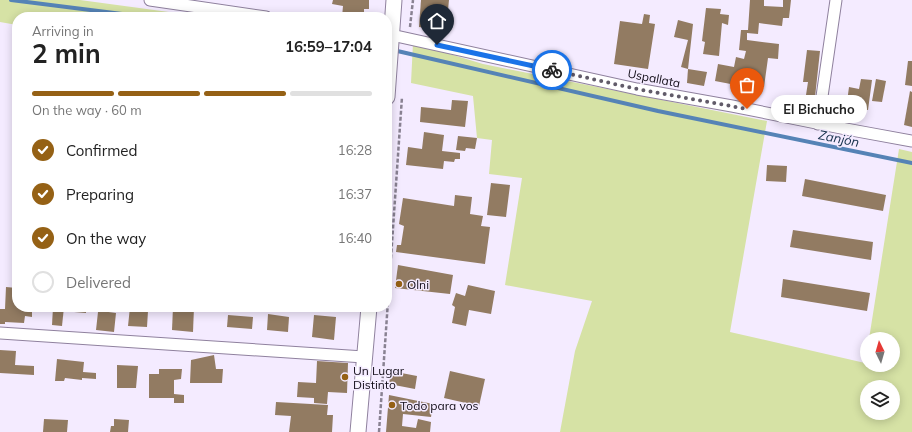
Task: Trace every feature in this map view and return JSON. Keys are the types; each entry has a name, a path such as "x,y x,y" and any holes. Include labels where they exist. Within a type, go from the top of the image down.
{"main road":[{"path":"392,18 394,0"},
{"path":"358,432 368,312"}],"street":[{"path":"150,0 232,12"},
{"path":"818,124 836,0"},
{"name":"Uspallata","path":"392,35 637,89 912,141"},
{"path":"0,332 364,357"}],"path":[{"path":"408,39 413,0"},
{"path":"392,247 403,91"},
{"path":"379,432 387,312"}],"green space":[{"path":"0,0 80,0 169,12 12,12 12,24 0,22"},
{"path":"413,43 483,64 767,121 730,332 860,362 860,372 900,372 900,332 870,332 899,149 912,152 912,432 560,432 575,351 592,301 505,285 522,178 489,174 492,140 477,138 473,96 411,83"}],"building":[{"path":"333,0 369,0 369,9 364,9 364,12 342,12 343,6 332,4"},
{"path":"421,0 449,0 446,30 419,27"},
{"path":"750,0 764,0 764,6 783,7 783,0 791,0 789,18 783,18 782,26 759,23 758,34 747,33 747,40 779,44 778,59 768,58 764,87 742,84 741,86 715,81 718,64 734,67 736,57 744,59 746,51 739,50 741,30 748,30"},
{"path":"706,8 721,9 720,14 729,15 728,25 722,23 719,56 703,54 705,42 702,41"},
{"path":"644,14 650,15 649,23 655,24 648,69 614,64 620,21 642,24"},
{"path":"678,20 693,24 688,69 681,67 688,40 674,37"},
{"path":"807,50 820,51 815,97 806,95 808,82 803,82"},
{"path":"908,61 912,61 912,86 905,85"},
{"path":"688,69 707,72 704,86 687,83"},
{"path":"861,79 872,80 868,110 852,108 853,102 847,102 849,87 859,89"},
{"path":"876,79 886,81 882,102 872,101"},
{"path":"910,91 912,92 912,127 904,125"},
{"path":"452,100 468,101 465,127 420,122 421,107 451,110"},
{"path":"424,132 444,135 442,151 460,153 460,159 455,159 454,162 444,161 443,169 406,165 408,147 422,149"},
{"path":"458,136 477,138 475,149 466,148 465,151 456,150"},
{"path":"767,165 787,166 786,182 766,181"},
{"path":"805,179 886,195 883,211 802,196"},
{"path":"491,183 510,185 506,217 487,215"},
{"path":"455,195 472,197 470,214 483,216 481,226 490,227 485,264 396,252 397,245 401,245 404,226 399,224 403,198 454,206"},
{"path":"793,230 873,242 871,260 790,247"},
{"path":"398,265 453,275 450,294 395,288"},
{"path":"783,279 870,293 867,311 781,297"},
{"path":"468,285 495,291 491,314 469,310 466,326 452,323 455,307 452,305 456,293 465,296"},
{"path":"6,287 12,288 12,312 32,312 32,317 25,316 24,323 5,322 5,324 0,324 0,309 5,309"},
{"path":"53,312 63,312 62,326 52,325"},
{"path":"98,312 116,313 114,332 96,330"},
{"path":"129,312 148,312 147,327 128,326"},
{"path":"173,312 194,312 193,332 172,330"},
{"path":"268,314 289,317 288,332 267,330"},
{"path":"228,315 253,317 252,329 227,327"},
{"path":"314,315 336,317 334,340 312,337"},
{"path":"0,350 16,351 15,365 34,366 34,375 0,373"},
{"path":"214,355 216,369 223,369 222,383 190,383 191,360"},
{"path":"57,359 84,362 83,372 96,373 96,379 82,378 82,380 65,378 64,381 55,381"},
{"path":"317,361 348,363 347,393 328,392 327,404 314,403 314,398 297,397 298,382 316,383"},
{"path":"117,365 138,366 136,388 117,388"},
{"path":"159,369 182,369 181,379 174,380 174,394 184,395 184,403 174,403 174,398 149,398 149,374 159,374"},
{"path":"391,371 417,376 415,389 389,384"},
{"path":"450,371 485,379 479,406 444,398"},
{"path":"389,395 433,404 431,417 403,414 402,426 416,428 418,419 431,422 430,432 386,432"},
{"path":"276,402 328,405 327,415 333,415 332,432 289,432 291,416 275,415"},
{"path":"44,419 68,420 67,432 43,432"},
{"path":"114,419 129,420 128,432 110,432 111,426 114,426"}],"waterway":[{"name":"Zanjón","path":"11,0 106,12"},
{"name":"Zanjón","path":"393,50 658,111 912,163"}],"way so far":[{"path":"552,70 637,89 747,109"}],"place":[{"name":"El Bichucho","path":"747,109"},
{"name":"Olni","path":"399,284"},
{"name":"Un Lugar Distinto","path":"345,377"},
{"name":"Todo para vos","path":"392,405"}],"route":[{"path":"437,45 552,70"}]}
